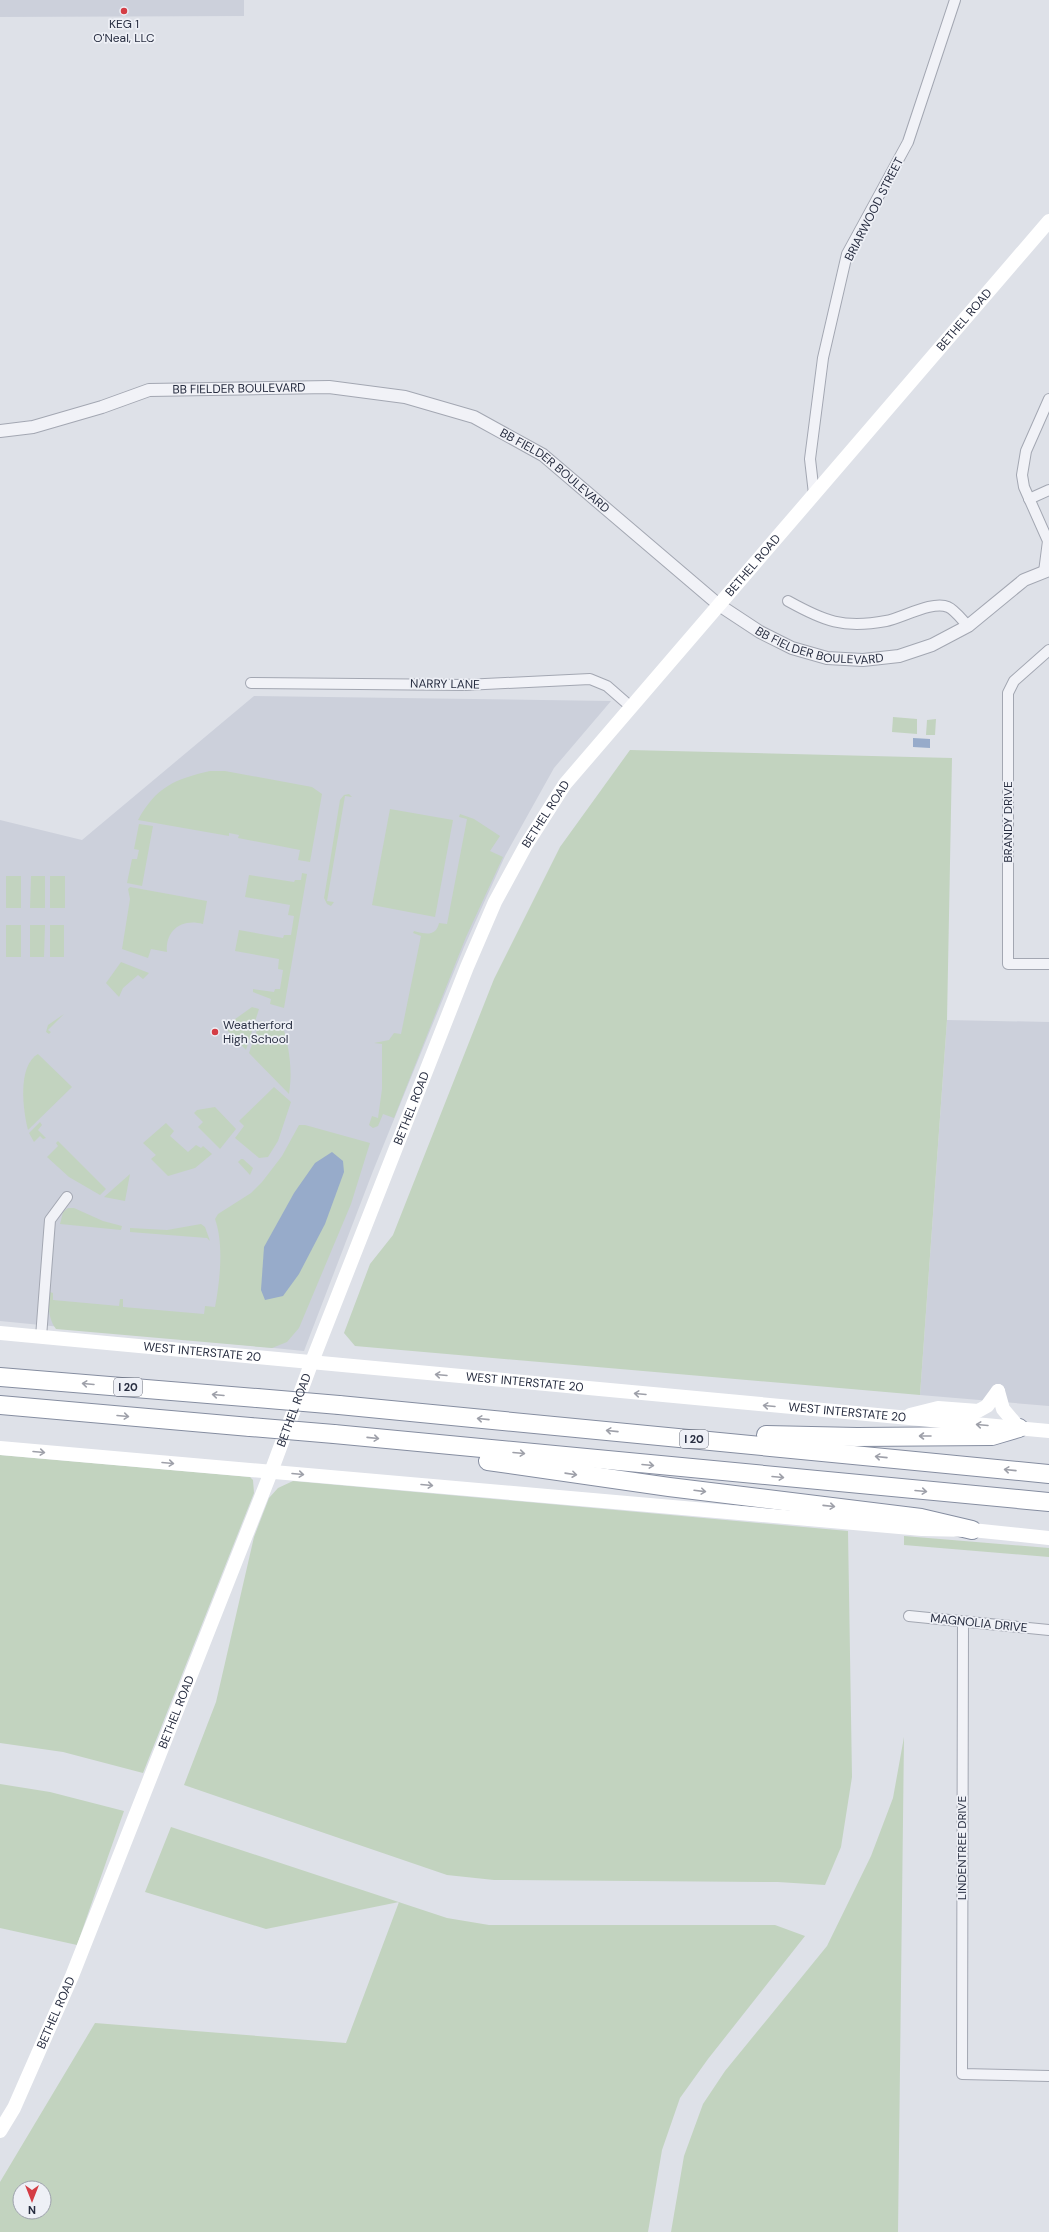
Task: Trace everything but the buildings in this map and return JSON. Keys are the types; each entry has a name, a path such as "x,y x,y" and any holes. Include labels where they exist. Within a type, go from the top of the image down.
{"highway":[{"name":"I 20","path":"0,1377 340,1405 1049,1474"},
{"path":"0,1405 334,1434 1049,1502"},
{"path":"674,1437 702,1430 772,1435 857,1437 992,1436 1019,1428"},
{"path":"438,1445 466,1457 547,1470 921,1518 972,1530"}],"main road":[{"name":"BETHEL ROAD","path":"0,2131 17,2101 72,1976 272,1472 311,1364 461,982 495,902 526,845 565,784 1049,221"},
{"name":"WEST INTERSTATE 20","path":"0,1333 311,1364 1049,1431"},
{"path":"900,1418 938,1408 978,1411 987,1406 998,1391 1003,1409 1019,1428"},
{"path":"0,1448 922,1529 972,1530 1049,1538"}],"street":[{"name":"BRIARWOOD STREET","path":"814,494 810,459 823,358 847,254 908,142 955,0"},
{"name":"BB FIELDER BOULEVARD","path":"0,431 33,427 102,407 149,390 329,387 405,397 474,417 543,455 718,605 760,632 792,648 827,658 863,660 899,656 932,646 968,626 1024,580 1046,571"},
{"path":"1046,571 1048,541 1029,499 1022,475 1026,451 1049,399"},
{"path":"1029,499 1049,490"},
{"path":"788,601 819,618 847,624 887,621 934,605 948,607 968,626"},
{"name":"BRANDY DRIVE","path":"1049,650 1014,681 1008,693 1008,964 1049,964"},
{"name":"NARRY LANE","path":"251,683 465,685 590,680 607,686 631,707"},
{"path":"42,1337 50,1220 67,1197"},
{"name":"MAGNOLIA DRIVE","path":"909,1616 1049,1630"},
{"name":"LINDENTREE DRIVE","path":"963,1622 962,2074 1049,2076"}],"shaded area":[{"name":"KEG 1 O'Neal, LLC","path":"0,0 244,0 244,16 0,17"},
{"name":"Weatherford High School","path":"254,696 611,701 554,768 505,856 464,947 373,1171 304,1351 0,1321 0,820 82,840"},
{"path":"947,1020 1049,1022 1049,1406 920,1395"}],"green space":[{"path":"893,717 917,719 917,734 892,732"},
{"path":"936,719 935,735 926,735 927,720"},
{"path":"630,750 952,758 947,1020 920,1395 355,1346 344,1333 370,1264 393,1235 494,979 560,847"},
{"path":"210,771 225,771 312,787 322,794 310,862 298,860 300,850 238,838 239,835 229,833 229,836 138,820 159,792 177,781"},
{"path":"349,794 352,797 345,796 327,901 334,902 331,906 327,904 324,898 340,800 344,795"},
{"path":"390,809 453,820 435,917 372,905"},
{"path":"460,814 474,819 500,836 490,851 503,857 466,937 394,1118 383,1114 378,1126 373,1128 369,1125 372,1116 378,1118 382,1089 382,1044 374,1043 389,1040 394,1033 401,1034 421,936 413,933 414,931 430,933 435,931 439,923 447,924 467,819 459,817"},
{"path":"139,824 153,826 142,886 127,883 132,859 137,859 139,850 134,849"},
{"path":"302,873 307,874 284,1008 270,1004 271,999 253,992 253,989 274,992 275,989 280,989 283,970 278,969 279,959 235,951 239,930 283,938 284,935 291,935 294,916 288,915 290,905 245,897 249,875 294,882 295,880 301,880"},
{"path":"6,876 21,876 21,908 6,908"},
{"path":"31,876 45,876 45,908 30,908"},
{"path":"50,876 65,876 65,908 50,908"},
{"path":"130,887 207,901 203,924 182,924 172,932 167,944 167,952 151,949 148,958 122,949 130,899 128,889"},
{"path":"6,925 21,925 21,957 6,957"},
{"path":"30,925 45,925 44,957 30,957"},
{"path":"50,925 64,925 64,957 50,957"},
{"path":"121,962 149,973 143,979 138,975 123,988 119,997 106,983"},
{"path":"252,1007 259,1009 246,1050 224,1027"},
{"path":"64,1014 48,1030 51,1032 49,1034 46,1032 48,1025"},
{"path":"260,1021 266,1023 282,1023 290,1058 291,1076 289,1094 249,1053"},
{"path":"38,1054 72,1087 28,1130 23,1101 24,1078 31,1060"},
{"path":"274,1087 291,1102 278,1141 268,1157 259,1158 235,1138 244,1126 239,1121"},
{"path":"215,1107 236,1129 220,1149 198,1127 203,1122 194,1113 197,1110"},
{"path":"40,1122 42,1125 38,1130 46,1138 43,1139 40,1136 34,1142 29,1133"},
{"path":"166,1123 174,1131 170,1136 188,1152 196,1145 201,1148 203,1146 212,1154 195,1168 168,1176 151,1159 156,1155 143,1143"},
{"path":"299,1125 305,1125 370,1143 351,1204 299,1328 287,1342 272,1348 56,1329 51,1320 49,1311 50,1292 53,1293 53,1300 119,1306 120,1299 123,1299 123,1307 204,1314 205,1306 215,1307 220,1274 220,1240 215,1219 218,1214 251,1193 262,1182 282,1156"},
{"path":"58,1141 106,1189 100,1195 69,1177 47,1157 58,1146 56,1143"},
{"path":"241,1159 253,1168 250,1175 238,1162"},
{"path":"130,1174 125,1201 104,1197"},
{"path":"68,1208 74,1208 103,1221 122,1226 121,1230 60,1224 63,1212"},
{"path":"201,1224 205,1227 210,1241 207,1238 130,1232 130,1228 167,1230"},
{"path":"0,1455 250,1477 253,1480 254,1493 143,1773 63,1752 0,1743"},
{"path":"293,1481 848,1531 852,1777 841,1847 825,1885 778,1882 494,1880 447,1875 184,1785 216,1702 254,1537 269,1498 278,1488"},
{"path":"904,1536 1049,1548 1049,1557 904,1545"},
{"path":"904,1737 898,2232 671,2232 684,2156 703,2104 725,2071 827,1946 871,1856 893,1798"},
{"path":"0,1784 50,1792 124,1811 77,1945 0,1928"},
{"path":"171,1827 399,1902 266,1929 145,1892"},
{"path":"399,1902 447,1918 489,1925 775,1925 805,1936 708,2059 680,2098 662,2150 648,2232 0,2232 0,2182 95,2023 346,2043"}],"water":[{"path":"913,738 930,739 930,748 913,747"},
{"path":"332,1152 343,1161 344,1172 325,1224 299,1274 283,1296 265,1300 261,1290 264,1247 294,1193 315,1163"}],"place":[{"name":"KEG 1 O'Neal, LLC","path":"124,11"},
{"name":"Weatherford High School","path":"215,1032"}]}
